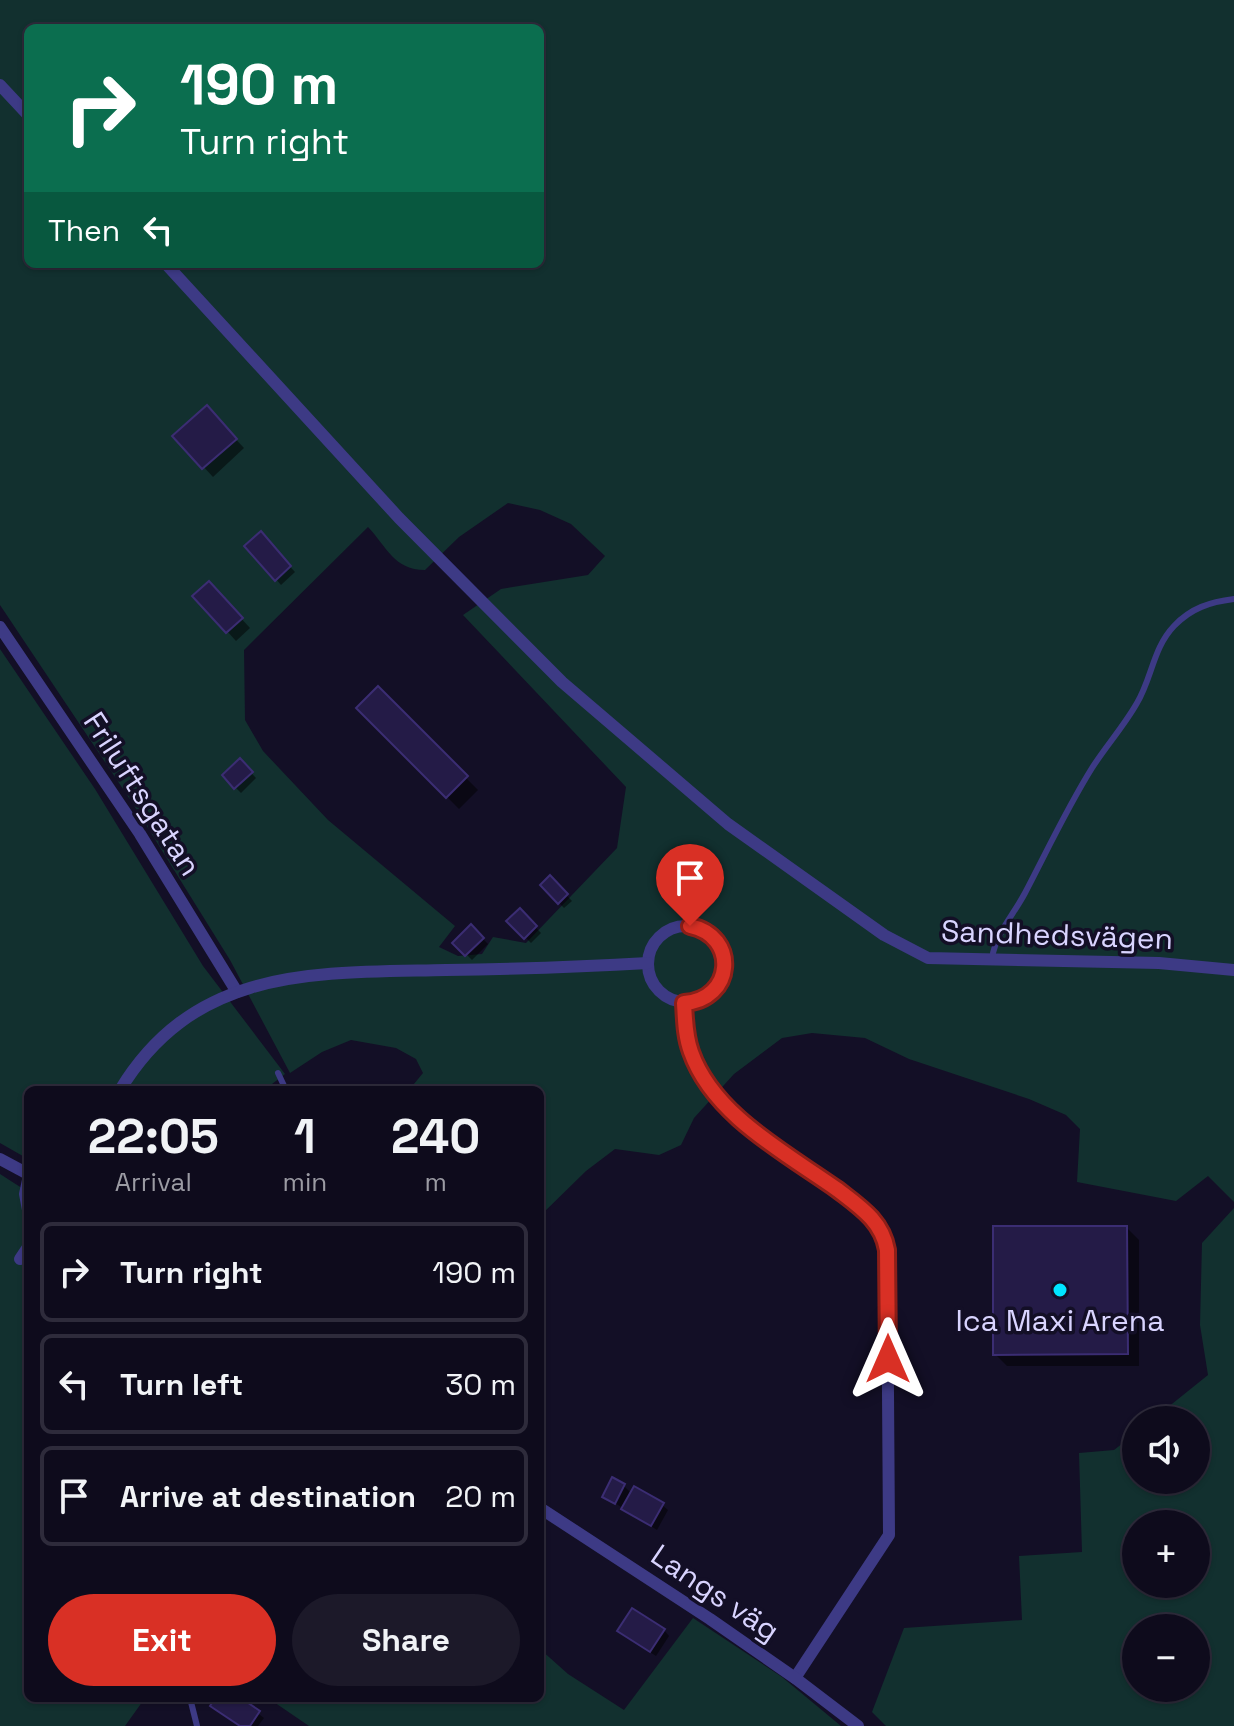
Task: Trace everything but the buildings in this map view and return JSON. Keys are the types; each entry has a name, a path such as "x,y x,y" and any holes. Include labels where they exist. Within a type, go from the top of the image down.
{"street":[{"path":"0,85 24,111"},
{"name":"Sandhedsvägen","path":"170,268 399,518 562,682 728,824 884,935 928,958 1159,963 1234,970"},
{"name":"Friluftsgatan","path":"0,627 123,808 237,992"},
{"path":"690,926 702,929 717,940 725,964 720,982 702,999 684,1003 658,990 649,975 648,963 656,940 677,927 690,926"},
{"path":"123,1086 144,1057 170,1031 198,1010 260,984 325,972 648,963"},
{"path":"684,1003 686,1037 713,1090 746,1123 866,1212 884,1236 887,1250 889,1535 795,1678"},
{"path":"0,1159 24,1174"},
{"path":"20,1259 24,1253"},
{"name":"Langs väg","path":"544,1511 795,1678 858,1726"}],"lane":[{"path":"992,960 1001,933 1026,892 1051,838 1093,766 1117,736 1140,698 1158,648 1173,627 1199,607 1234,599"},
{"path":"278,1073 284,1086"},
{"path":"191,1702 197,1726"}],"green space":[{"path":"0,0 1234,0 1234,1202 1208,1176 1176,1201 1077,1182 1080,1129 1066,1115 1029,1099 909,1059 865,1038 812,1033 782,1038 734,1074 694,1118 681,1145 659,1155 615,1149 586,1171 544,1212 544,1086 412,1086 423,1073 416,1059 396,1048 351,1040 322,1052 290,1073 230,960 133,804 0,605","holes":["508,503 540,510 571,524 605,556 588,575 501,589 463,615 626,787 617,848 526,943 493,937 482,954 458,956 439,947 455,926 328,820 263,751 245,720 244,650 368,527 398,562 425,570 459,537"]},
{"path":"0,649 95,789 203,966 285,1074 273,1086 24,1086 24,1157 0,1143"},
{"path":"0,1174 24,1189 24,1702 142,1702 125,1726 0,1726"},
{"path":"1234,1208 1234,1726 886,1726 872,1712 904,1628 1022,1620 1019,1556 1082,1552 1079,1453 1114,1450 1122,1444 1122,1494 1210,1494 1210,1406 1169,1406 1208,1375 1200,1325 1202,1243"},
{"path":"693,1618 782,1677 841,1726 309,1726 274,1702 544,1702 544,1653 568,1674 624,1710"}],"place":[{"name":"Ica Maxi Arena","path":"1060,1290"}],"route":[{"path":"690,926 702,929 717,940 725,964 723,976 713,992 702,999 684,1003 686,1037 692,1054 713,1090 730,1109 852,1201 876,1223 884,1236 887,1250 888,1359"}]}
